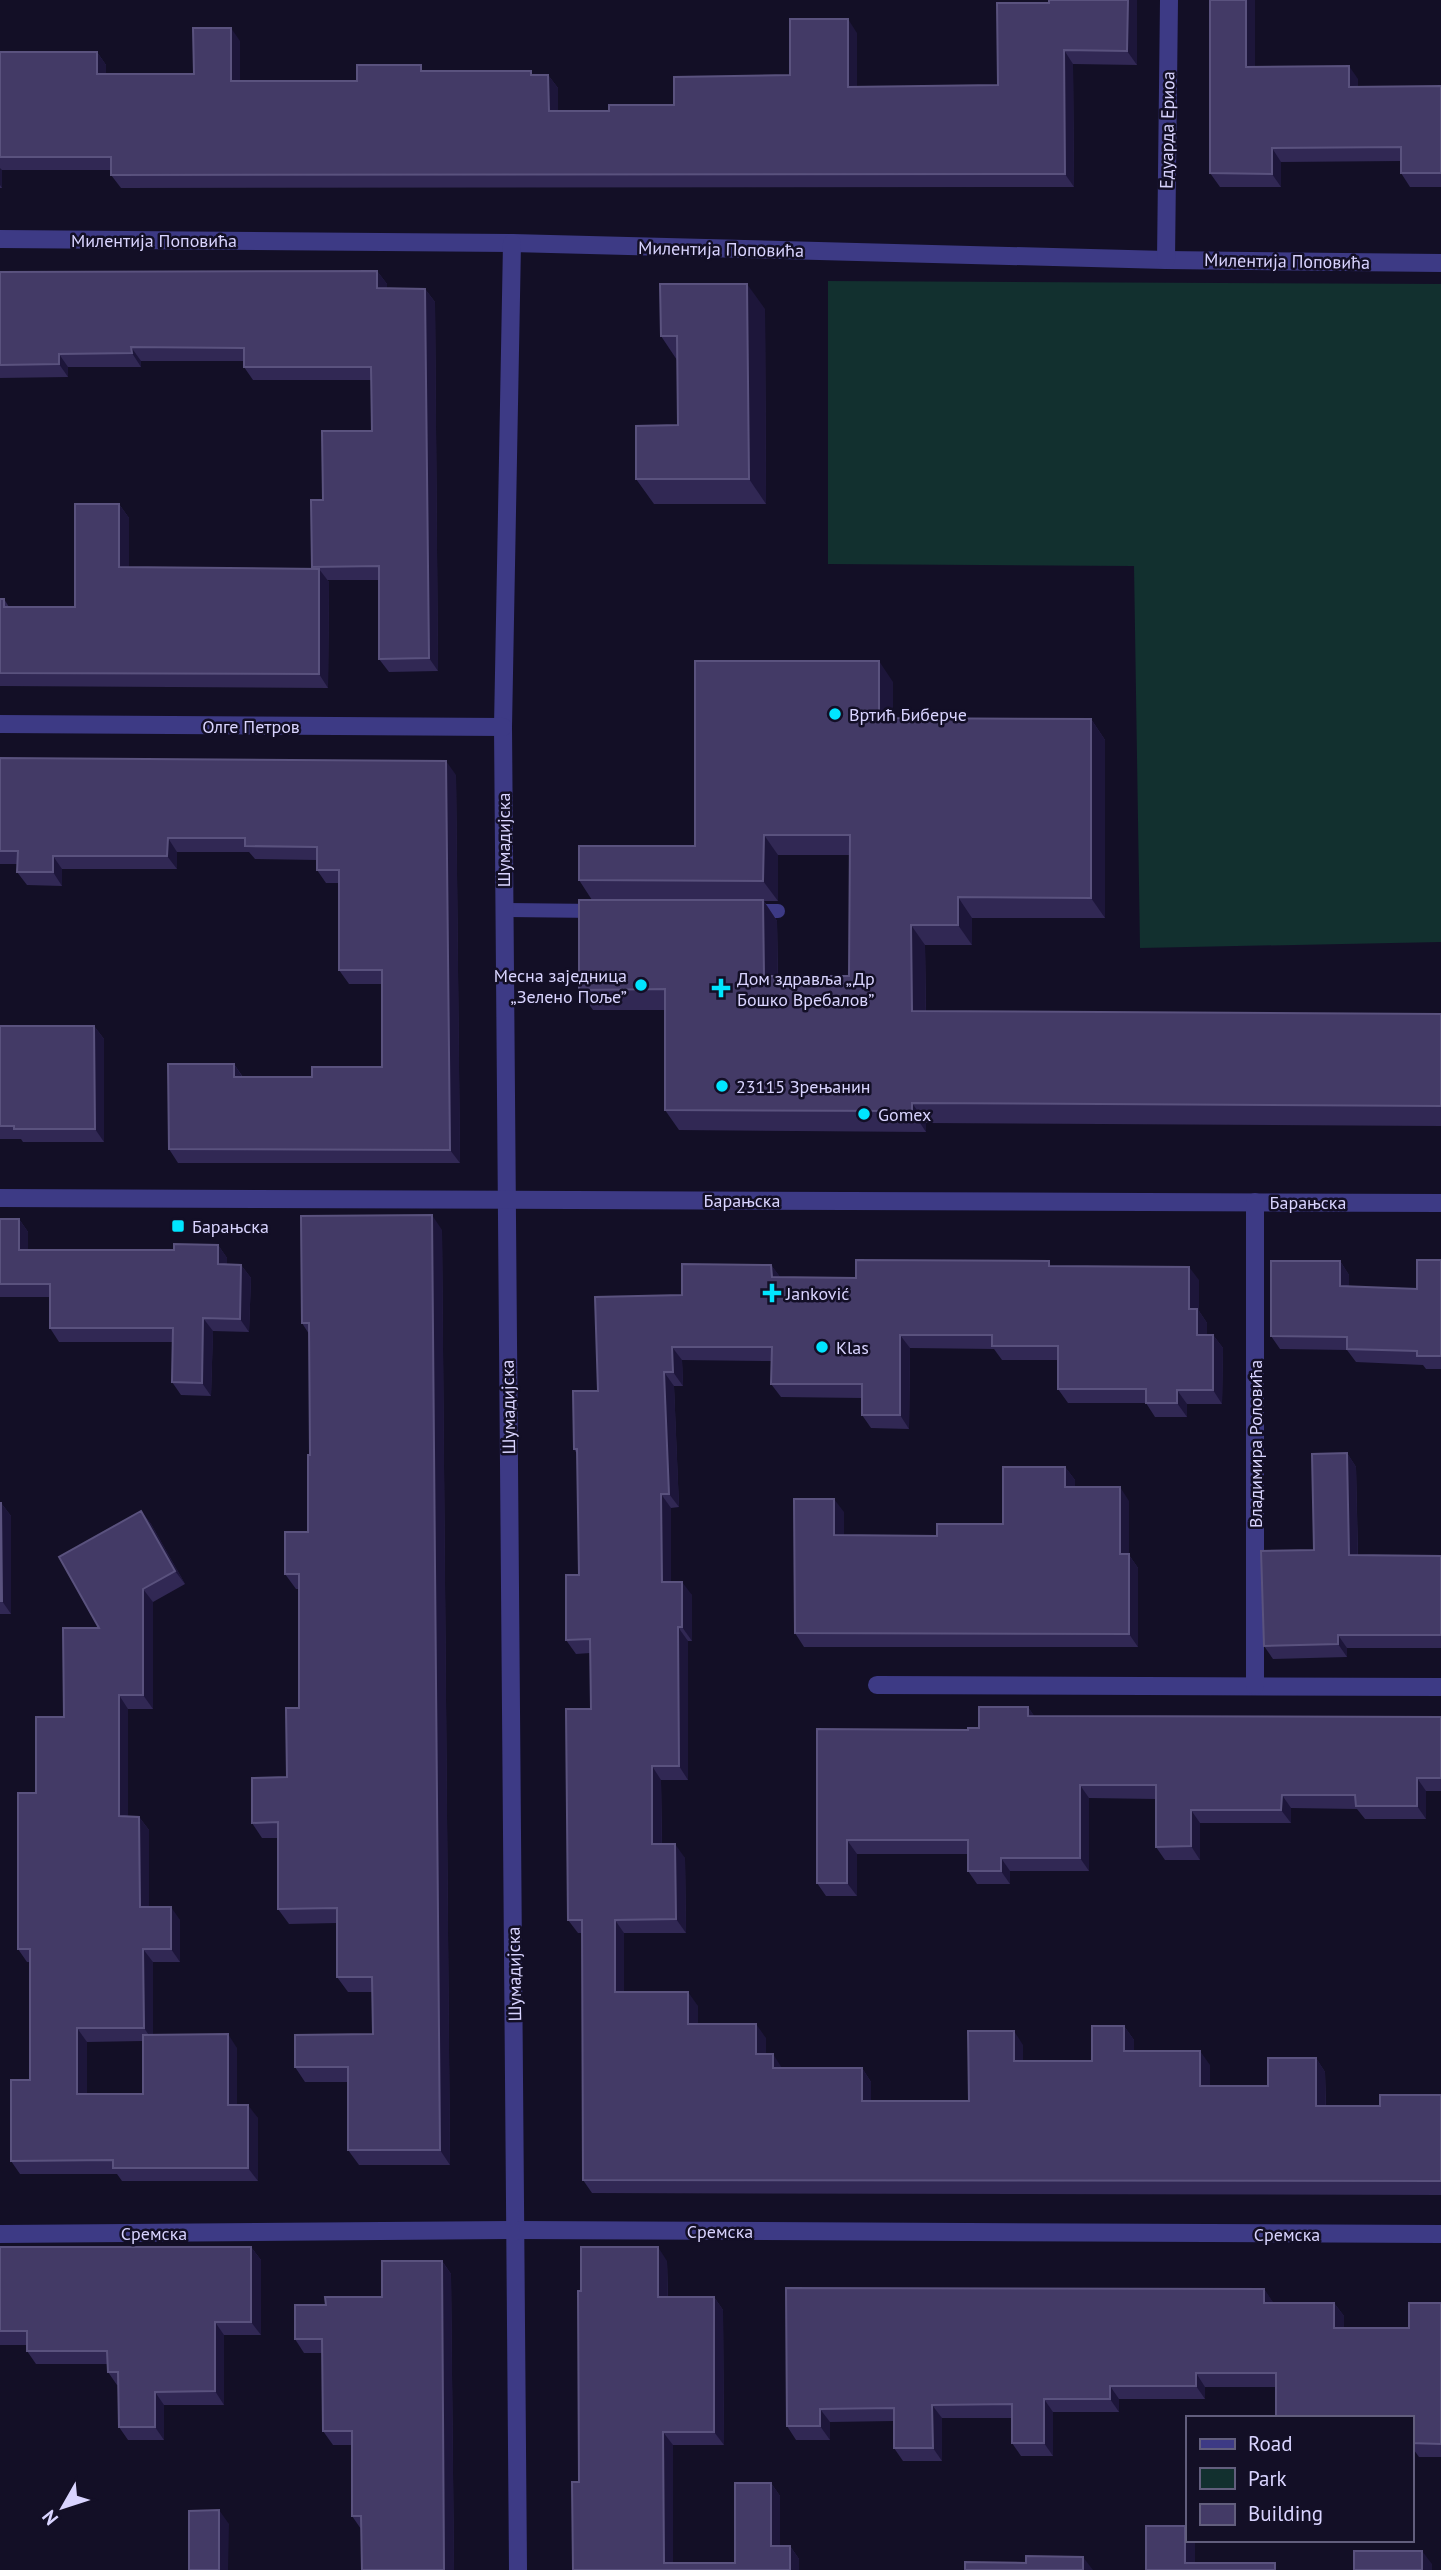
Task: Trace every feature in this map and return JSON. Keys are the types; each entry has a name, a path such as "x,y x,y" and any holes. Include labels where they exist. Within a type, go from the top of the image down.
{"street":[{"name":"Едуарда Ериоа","path":"1166,260 1169,0"},
{"name":"Милентија Поповића","path":"0,239 513,243 1166,260 1441,263"},
{"name":"Шумадијска","path":"513,243 503,727 518,2570"},
{"name":"Олге Петров","path":"0,724 503,727"},
{"name":"Барањска","path":"0,1198 1441,1203"},
{"name":"Владимира Роловића","path":"1255,1202 1255,1686"},
{"path":"877,1685 1441,1687"},
{"name":"Сремска","path":"0,2234 516,2230 1441,2234"}],"lane":[{"path":"504,910 606,911"},
{"path":"738,911 778,911"}],"green space":[{"path":"828,281 1441,284 1441,942 1140,948 1134,566 828,564"}],"building":[{"path":"1049,0 1128,0 1127,51 1064,50 1065,174 111,175 111,157 0,157 0,52 97,52 97,74 194,74 193,28 231,28 231,81 357,81 357,65 421,65 421,71 531,71 531,75 548,75 549,111 609,111 609,105 674,105 674,77 790,75 790,19 848,19 848,87 998,85 997,3 1049,3"},
{"path":"1210,0 1246,0 1246,67 1349,66 1349,87 1441,86 1441,173 1401,173 1401,147 1272,148 1272,174 1210,173"},
{"path":"377,271 377,288 425,289 429,658 379,659 379,566 312,567 311,500 323,500 322,431 372,431 371,367 244,367 244,348 131,347 132,353 59,354 59,364 0,365 0,272"},
{"path":"660,284 747,284 749,479 636,479 636,426 678,425 677,336 661,336"},
{"path":"75,504 119,504 119,567 319,569 319,674 0,673 0,599 4,599 4,607 75,607"},
{"path":"695,661 879,661 879,718 1091,719 1091,898 958,897 958,925 911,925 912,1011 1441,1014 1441,1106 912,1103 912,1111 665,1110 665,989 579,990 579,900 763,900 764,976 849,976 850,835 764,835 763,881 579,880 579,846 695,846"},
{"path":"0,758 446,761 450,1150 169,1149 168,1064 234,1064 234,1077 312,1077 312,1067 382,1067 382,970 339,970 339,870 317,870 317,847 245,846 245,838 168,838 167,856 53,856 53,872 17,872 18,851 0,851"},
{"path":"0,1026 94,1026 95,1129 14,1129 14,1126 0,1126"},
{"path":"432,1215 440,2150 348,2150 348,2067 295,2067 295,2035 373,2034 372,1977 337,1977 337,1908 278,1909 278,1822 252,1823 252,1778 287,1777 286,1708 299,1708 299,1574 285,1574 285,1532 308,1532 309,1323 302,1323 301,1216"},
{"path":"0,1219 19,1219 19,1250 174,1250 174,1244 218,1245 218,1264 241,1265 240,1319 203,1318 202,1383 172,1382 173,1328 50,1328 50,1284 0,1284"},
{"path":"856,1260 1049,1261 1049,1266 1189,1267 1189,1309 1197,1309 1197,1335 1213,1335 1213,1390 1177,1390 1177,1403 1146,1403 1146,1389 1058,1389 1058,1346 992,1346 992,1335 900,1335 900,1415 862,1415 862,1384 771,1384 772,1347 672,1347 673,1372 664,1372 669,1494 661,1494 662,1582 682,1582 682,1627 678,1627 679,1766 652,1766 652,1844 675,1844 676,1919 615,1920 615,1992 688,1992 688,2024 756,2024 756,2054 773,2054 773,2068 862,2068 862,2101 969,2101 968,2031 1014,2031 1014,2061 1092,2061 1092,2026 1124,2026 1124,2051 1200,2051 1200,2086 1268,2086 1268,2058 1316,2058 1316,2106 1380,2106 1380,2095 1441,2095 1441,2181 583,2180 582,1920 568,1920 566,1709 591,1709 590,1639 566,1640 566,1575 579,1575 577,1449 574,1449 573,1391 598,1391 595,1297 682,1295 682,1264 771,1265 772,1277 856,1278"},
{"path":"1417,1260 1441,1260 1441,1356 1417,1356 1417,1351 1347,1349 1347,1337 1271,1336 1271,1261 1340,1261 1340,1286 1417,1289"},
{"path":"1347,1453 1349,1555 1441,1556 1441,1635 1338,1635 1338,1644 1264,1646 1261,1551 1314,1550 1312,1454"},
{"path":"1003,1467 1065,1467 1065,1487 1120,1487 1120,1554 1129,1554 1129,1634 795,1633 794,1499 834,1499 834,1535 937,1536 937,1524 1003,1524"},
{"path":"1,1503 2,1601 0,1601"},
{"path":"141,1511 175,1571 143,1589 143,1695 119,1695 119,1816 139,1817 140,1907 171,1907 171,1949 143,1949 144,2028 77,2028 77,2094 143,2094 143,2035 228,2034 228,2105 248,2105 248,2168 113,2168 113,2160 11,2161 11,2080 30,2080 30,1949 18,1949 18,1793 36,1793 36,1717 64,1717 63,1628 99,1628 59,1557"},
{"path":"979,1707 1028,1707 1028,1716 1441,1717 1441,1778 1417,1778 1417,1806 1356,1806 1355,1795 1282,1795 1281,1810 1191,1810 1191,1846 1156,1847 1156,1785 1080,1785 1080,1858 1001,1858 1001,1871 968,1871 968,1840 847,1840 847,1883 817,1883 817,1729 968,1730 979,1728"},
{"path":"0,2247 251,2247 251,2322 215,2322 215,2391 155,2392 155,2427 119,2427 118,2372 108,2372 107,2351 27,2351 27,2331 0,2331"},
{"path":"581,2247 658,2247 658,2297 714,2297 714,2432 663,2432 664,2563 735,2563 735,2483 771,2483 771,2546 790,2546 790,2570 573,2570 572,2482 579,2482 578,2291 581,2291"},
{"path":"382,2261 442,2261 444,2570 362,2570 361,2516 352,2516 352,2431 323,2431 322,2339 295,2339 295,2305 326,2305 325,2297 382,2297"},
{"path":"786,2288 1264,2289 1264,2303 1334,2303 1334,2328 1409,2328 1409,2303 1441,2303 1441,2444 1413,2443 1413,2416 1276,2416 1276,2373 1196,2373 1196,2386 1110,2386 1110,2399 1044,2399 1044,2443 1012,2443 1012,2404 932,2405 933,2448 894,2448 894,2408 820,2409 820,2426 787,2426"},
{"path":"219,2510 219,2570 189,2570 189,2511"},
{"path":"1146,2526 1185,2526 1185,2563 1275,2563 1275,2570 1146,2570"},
{"path":"1354,2551 1422,2551 1422,2570 1354,2570"},
{"path":"1026,2556 1083,2557 1083,2570 965,2570 965,2562 1026,2563"}],"place":[{"name":"Вртић Биберче","path":"835,714"},
{"name":"Месна заједница „Зелено Поље”","path":"641,985"},
{"name":"Дом здравља „Др Бошко Вребалов”","path":"721,988"},
{"name":"23115 Зрењанин","path":"722,1086"},
{"name":"Gomex","path":"864,1114"},
{"name":"Барањска","path":"178,1226"},
{"name":"Janković","path":"772,1293"},
{"name":"Klas","path":"822,1347"}]}
